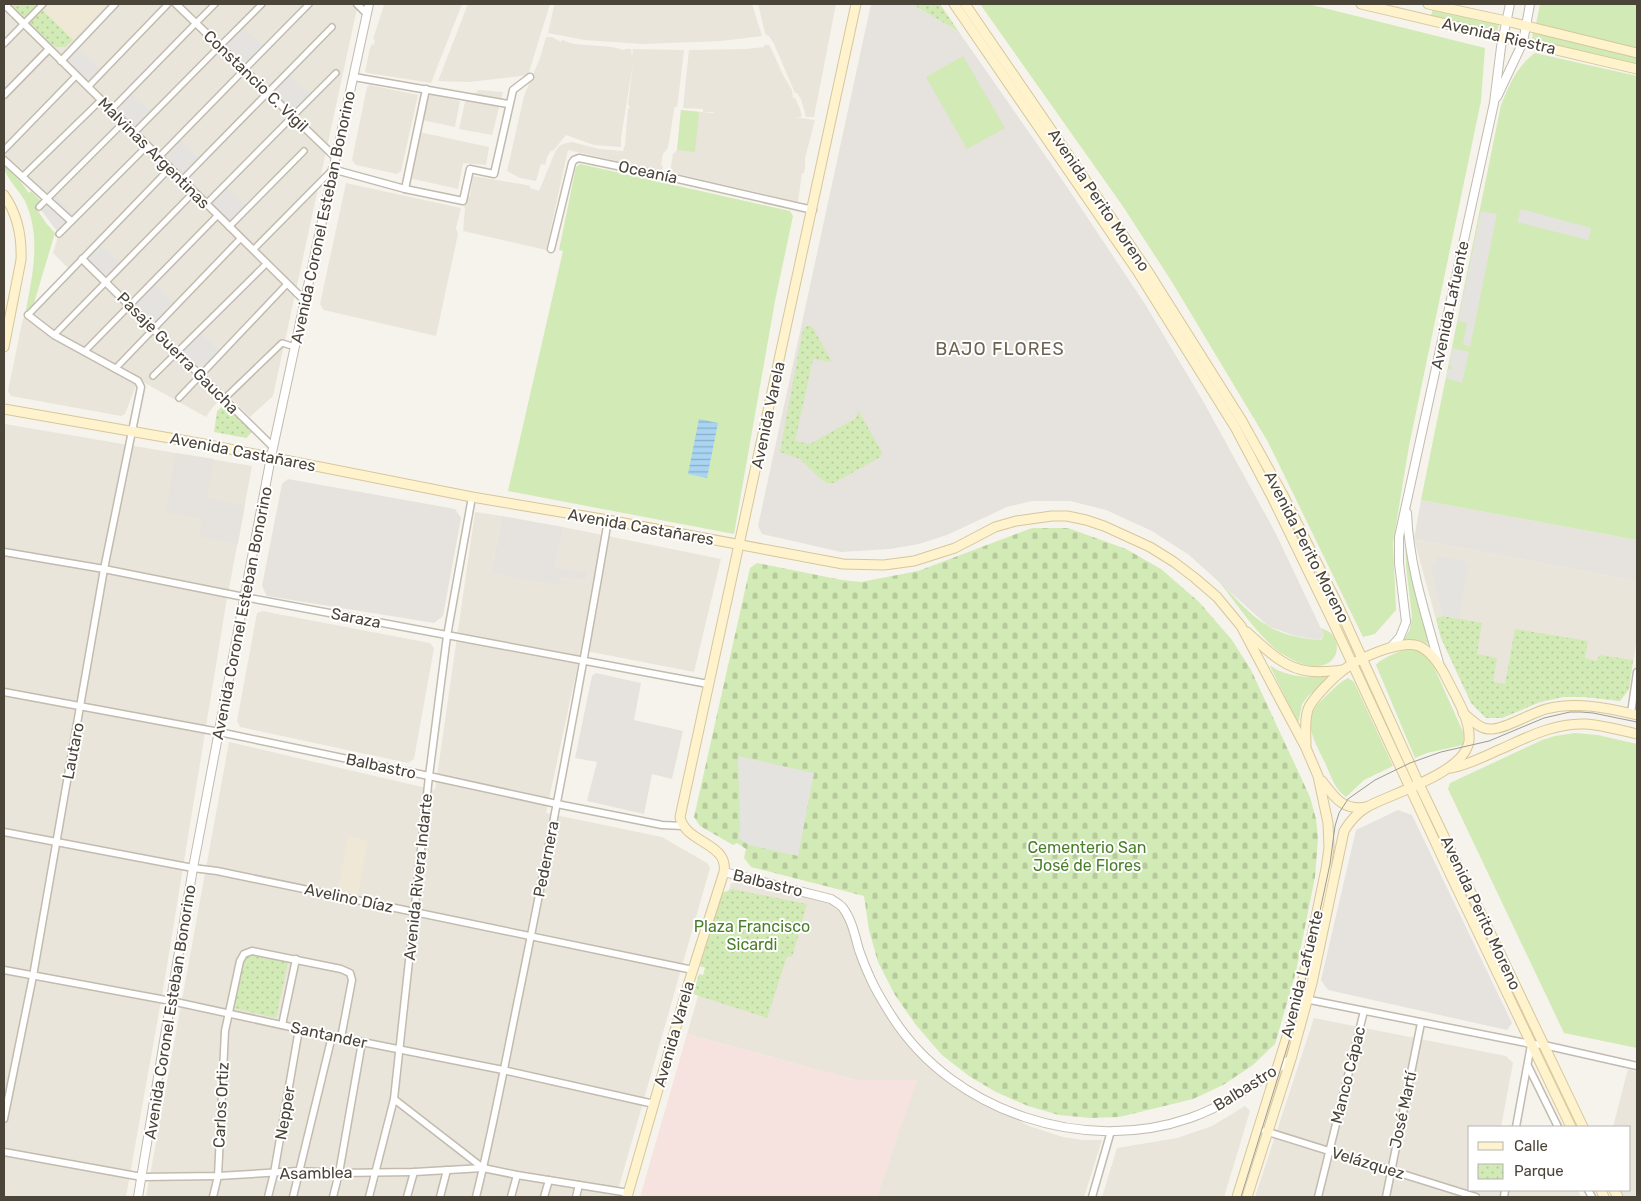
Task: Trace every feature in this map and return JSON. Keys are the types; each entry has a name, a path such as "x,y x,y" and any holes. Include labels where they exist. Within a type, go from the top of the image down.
{"main road":[{"name":"Avenida Varela","path":"683,826 680,817 813,210 856,4"},
{"name":"Avenida Perito Moreno","path":"954,4 1138,272 1235,427 1273,499 1333,622 1571,1126"},
{"name":"Avenida Perito Moreno","path":"965,4 1147,270 1242,421 1283,495 1336,601 1420,784 1583,1126"},
{"name":"Avenida Riestra","path":"1361,4 1637,69"},
{"name":"Avenida Riestra","path":"1428,4 1637,53"},
{"path":"4,195 15,214 22,249 4,347"},
{"name":"Avenida Castañares","path":"4,409 131,431 472,497 608,520 843,564 884,565 914,561 942,553 994,528 1016,521 1067,516 1086,520 1125,535 1150,547 1174,562 1217,597 1241,626 1285,664 1309,671 1343,670"},
{"name":"Avenida Castañares","path":"1241,626 1306,748"},
{"path":"1343,670 1392,646 1413,644 1431,655 1440,666 1463,713 1469,739 1462,757 1448,768"},
{"name":"Avenida Lafuente","path":"1237,1197 1291,1059 1326,869 1329,848 1326,808 1318,776 1306,748 1306,717 1309,708 1343,670"},
{"path":"1463,713 1482,728 1492,730 1547,709 1564,706 1590,706 1634,714"},
{"path":"1448,768 1466,764 1539,732 1555,727 1597,725 1637,734"},
{"name":"Avenida Lafuente","path":"1246,1197 1277,1068 1315,968 1344,831 1349,822 1367,807 1420,784 1448,768"},
{"name":"Avenida Lafuente","path":"1318,776 1331,794 1344,805 1354,808 1367,807"},
{"name":"Balbastro","path":"683,826 692,835 720,855 724,865 724,872"},
{"name":"Avenida Varela","path":"628,1195 693,970 724,872"}],"street":[{"name":"Malvinas Argentinas","path":"4,4 305,301"},
{"path":"4,44 43,4"},
{"path":"61,60 116,4"},
{"path":"88,87 168,4"},
{"name":"Constancio C. Vigil","path":"176,4 218,48 268,92 291,118 335,157"},
{"path":"111,110 215,4"},
{"path":"134,133 262,4"},
{"path":"159,157 309,4"},
{"path":"357,4 367,14"},
{"name":"Avenida Coronel Esteban Bonorino","path":"138,1197 194,868 271,458 332,170 370,4"},
{"name":"Avenida Lafuente","path":"1392,646 1400,637 1406,622 1398,550 1399,537 1494,103 1503,37 1510,4"},
{"name":"Avenida Lafuente","path":"1494,103 1522,42 1530,4"},
{"path":"182,180 332,27"},
{"path":"4,95 49,49"},
{"path":"206,204 336,73"},
{"path":"4,150 76,76"},
{"path":"354,77 508,104"},
{"path":"254,250 332,170 463,202 470,169 494,174 508,104 513,90 530,77"},
{"path":"405,189 426,89"},
{"path":"22,177 101,100"},
{"path":"38,208 124,122"},
{"path":"59,234 147,146"},
{"path":"229,227 304,151"},
{"name":"Oceanía","path":"551,249 572,163 578,158 813,210"},
{"path":"4,160 72,221"},
{"path":"170,168 28,315 54,335 115,368 241,238"},
{"path":"54,335 194,192"},
{"path":"85,351 218,215"},
{"name":"Pasaje Guerra Gaucha","path":"82,259 274,447"},
{"path":"154,376 267,263"},
{"path":"179,398 287,284"},
{"path":"224,399 282,343 295,347"},
{"name":"Lautaro","path":"4,1119 33,976 104,569 140,383 115,368"},
{"name":"Avenida Rivera Indarte","path":"369,1197 394,1099 429,776 447,636 472,497"},
{"name":"Avenida Lafuente","path":"1406,506 1408,534 1414,569 1426,622 1440,666"},
{"name":"Pedernera","path":"476,1197 504,1070 557,804 585,660 608,520"},
{"name":"Saraza","path":"4,552 104,569 447,636 708,684"},
{"path":"1634,714 1637,672"},
{"name":"Balbastro","path":"4,692 219,732 662,825 683,826"},
{"name":"Avelino Díaz","path":"4,832 217,871 693,970"},
{"name":"Balbastro","path":"724,872 831,899 842,906 848,916 860,953 880,999 910,1040 946,1075 967,1090 1012,1113 1036,1121 1069,1128 1111,1131 1150,1128 1169,1124 1206,1112 1233,1099 1291,1059"},
{"name":"Carlos Ortiz","path":"213,1197 218,1176 225,1032 240,961 244,954 252,951 296,959"},
{"path":"282,1025 296,959 341,969 350,973 352,980 341,1038"},
{"name":"Santander","path":"4,970 171,1001 341,1038 504,1070 654,1104"},
{"path":"1303,999 1637,1066"},
{"name":"Manco Cápac","path":"1318,1197 1364,1011"},
{"name":"José Martí","path":"1386,1197 1421,1023"},
{"name":"Nepper","path":"268,1197 300,1029"},
{"path":"293,1197 332,1036"},
{"path":"333,1197 362,1042"},
{"path":"1516,1126 1531,1044"},
{"path":"1528,1066 1558,1126"},
{"path":"394,1099 483,1168"},
{"name":"Velázquez","path":"1263,1130 1476,1197"},
{"path":"1092,1197 1111,1131"},
{"name":"Asamblea","path":"4,1152 142,1177 218,1176 299,1171 339,1173 414,1172 483,1168 628,1195"},
{"path":"440,1197 447,1170"},
{"path":"407,1197 414,1172"},
{"path":"511,1197 517,1175"},
{"path":"544,1197 549,1180"},
{"path":"576,1197 579,1185"}],"shaded area":[{"path":"4,4 358,4 273,396 250,417 226,393 206,417 41,325 30,314 69,269 53,253 59,233 39,207 47,198 4,156"},
{"path":"48,4 108,4 73,40 42,10"},
{"path":"382,4 462,4 431,83 365,72 370,48 372,44 374,45 375,40 373,39 384,5"},
{"path":"468,4 550,4 528,75 470,82 438,81"},
{"path":"556,4 752,4 762,36 721,41 642,44 584,40 548,33"},
{"path":"758,4 836,4 814,117 806,117 801,99 795,93 774,44 765,33"},
{"path":"871,4 912,4 959,32 1063,181 1145,304 1203,401 1275,532 1324,635 1320,640 1295,636 1268,626 1189,555 1152,531 1106,510 1070,501 1032,501 1007,507 947,535 919,544 890,549 841,552 762,534 758,526"},
{"path":"241,25 265,48 244,70 220,46"},
{"path":"546,37 574,44 612,47 624,50 631,49 632,58 633,49 684,50 677,107 674,110 668,148 663,154 662,171 568,150 546,250 463,231 464,207 467,196 470,196 473,176 530,186 530,188 539,191 555,152 563,144 572,142 599,149 623,151 628,109 630,108 628,104 633,63 621,147 594,145 566,135 551,151 545,165 541,164 536,181 520,178 507,171 524,96 540,58"},
{"path":"764,45 769,45 771,48 792,90 793,98 795,98 800,109 802,117 794,117 815,120 805,158 798,202 670,172 673,154 677,150 681,110 713,113 714,112 703,112 703,109 683,108 689,50 746,49 764,47"},
{"path":"77,47 101,70 86,85 63,62"},
{"path":"287,73 312,96 292,117 267,92"},
{"path":"370,85 418,95 401,171 397,174 356,165 352,160 367,87"},
{"path":"479,90 503,92 492,135 459,129 465,102"},
{"path":"130,91 153,114 134,133 111,110"},
{"path":"428,94 460,101 455,127 422,120"},
{"path":"419,132 489,147 486,165 463,163 458,189 409,178"},
{"path":"178,138 201,161 182,180 159,157"},
{"path":"346,183 461,208 456,228 458,234 436,336 324,310 320,304"},
{"path":"225,184 248,208 229,227 206,204"},
{"path":"53,193 76,217 59,234 39,207"},
{"path":"1521,209 1591,228 1588,240 1517,222"},
{"path":"1481,211 1497,214 1470,347 1463,344 1467,323 1458,321"},
{"path":"99,242 122,265 106,282 82,259"},
{"path":"153,282 176,305 153,329 129,305"},
{"path":"28,317 137,383 125,414 121,416 11,396 8,391 23,318"},
{"path":"199,331 222,354 201,376 177,352"},
{"path":"1452,348 1469,352 1462,383 1446,378 1448,369 1451,370 1452,366 1449,365"},
{"path":"5,424 252,466 226,604 164,984 126,1197 4,1197"},
{"path":"176,453 214,459 207,498 245,505 238,544 199,537 202,518 166,512"},
{"path":"288,479 455,509 461,518 443,616 434,623 267,596 262,586 282,484"},
{"path":"1421,500 1637,540 1637,581 1414,539"},
{"path":"475,512 502,516 491,572 559,586 561,577 586,581 588,574 555,567 563,527 721,559 694,672 581,650 546,813 662,837 707,863 710,868 616,1197 146,1197 229,742 435,790"},
{"path":"502,516 563,527 555,567 588,573 586,581 561,577 560,586 491,573"},
{"path":"1414,539 1637,581 1637,636 1629,689 1620,701 1585,697 1563,697 1540,702 1502,718 1486,718 1471,703 1441,638"},
{"path":"1439,556 1469,562 1459,619 1443,616 1431,565 1436,563"},
{"path":"262,611 430,643 434,648 414,759 408,763 240,727 237,721 257,613"},
{"path":"596,673 641,683 634,720 683,731 672,779 652,774 644,814 587,801 597,762 575,758 592,676"},
{"path":"738,756 814,773 798,856 749,845 738,838 740,827"},
{"path":"1398,810 1412,815 1512,1023 1507,1030 1328,990 1321,980 1356,830"},
{"path":"348,836 368,841 358,895 338,891"},
{"path":"731,883 749,883 845,906 879,995 918,1050 988,1105 1012,1118 1063,1137 1102,1140 1084,1197 877,1197 916,1080 855,1080 687,1034"},
{"path":"1314,1018 1506,1056 1513,1063 1501,1126 1468,1126 1468,1191 1578,1191 1581,1197 1255,1197"},
{"path":"687,1034 855,1080 917,1080 877,1197 640,1197"},
{"path":"1628,1069 1637,1072 1637,1197 1623,1197 1620,1191 1631,1191 1631,1126 1613,1126"},
{"path":"1245,1106 1250,1111 1224,1197 1102,1197 1117,1148 1177,1138 1212,1126"}],"green space":[{"path":"8,4 48,4 42,10 73,40 65,47 51,45"},
{"path":"912,4 940,4 959,32"},
{"path":"980,4 1308,4 1485,48 1481,101 1409,446 1393,543 1396,610 1375,634 1363,637 1268,442 1172,282 1122,205"},
{"path":"1540,4 1637,4 1637,48 1536,24"},
{"path":"1433,8 1499,24 1497,32 1431,16"},
{"path":"1533,32 1637,57 1637,65 1532,39"},
{"path":"1535,53 1637,76 1637,540 1421,500 1501,105 1518,70"},
{"path":"963,56 1005,128 967,149 926,77"},
{"path":"681,110 699,112 695,152 677,150"},
{"path":"580,164 790,211 793,216 775,301 734,534 508,491 563,251 559,250 576,167"},
{"path":"4,165 29,193 31,191 42,202 36,208 55,233 34,303 35,306 29,314 25,315 33,272 33,229 25,201 9,178"},
{"path":"807,326 813,328 832,362 813,359 795,441 810,444 856,418 858,410 882,452 880,457 834,483 827,483 822,480 800,459 780,452 802,334"},
{"path":"224,405 253,431 246,438 214,432 217,411"},
{"name":"Cementerio San José de Flores","path":"1032,528 1068,528 1126,549 1161,569 1199,602 1232,640 1251,670 1310,797 1316,819 1318,838 1315,877 1296,972 1275,1044 1253,1065 1223,1085 1193,1099 1119,1117 1090,1118 1059,1115 1028,1106 996,1092 969,1076 942,1055 916,1025 895,995 878,962 869,930 864,896 751,867 744,858 746,849 737,843 733,845 700,826 694,817 750,568 757,563 861,582 918,571"},
{"path":"1405,534 1431,645 1419,640 1404,640 1410,629 1412,616 1406,566"},
{"path":"1217,579 1248,611 1280,632 1308,639 1321,640 1324,635 1321,628 1331,633 1337,646 1335,656 1329,663 1314,666 1298,662 1284,655 1258,631"},
{"path":"1443,616 1482,623 1477,654 1497,658 1493,682 1505,684 1515,629 1588,641 1585,658 1597,661 1599,655 1633,660 1629,689 1620,701 1585,697 1563,697 1540,702 1502,718 1486,718 1471,703 1441,638 1436,619"},
{"path":"1414,648 1423,652 1433,665 1464,734 1463,745 1427,753 1415,758 1376,665 1393,654"},
{"path":"1270,666 1291,675 1314,677 1329,675 1330,677 1308,696 1302,704 1298,724"},
{"path":"1348,678 1354,682 1393,766 1364,780 1346,797 1336,787 1313,738 1310,723 1311,716 1318,704"},
{"path":"1575,733 1598,735 1637,744 1637,1048 1564,1033 1448,789 1450,783 1542,740"},
{"name":"Plaza Francisco Sicardi","path":"732,889 807,904 792,957 787,956 767,1018 693,994 699,974 703,975 705,968 700,966 722,893"},
{"path":"242,951 288,962 276,1018 229,1007"}],"water":[{"path":"699,419 718,423 707,478 688,474"}],"tram line":[{"path":"1241,1197 1299,1009 1330,864 1335,826 1339,813 1348,799 1375,780 1410,763 1441,752 1489,741 1544,718 1570,712 1581,712 1637,722"}],"district":[{"name":"BAJO FLORES","path":"1000,349"}]}
